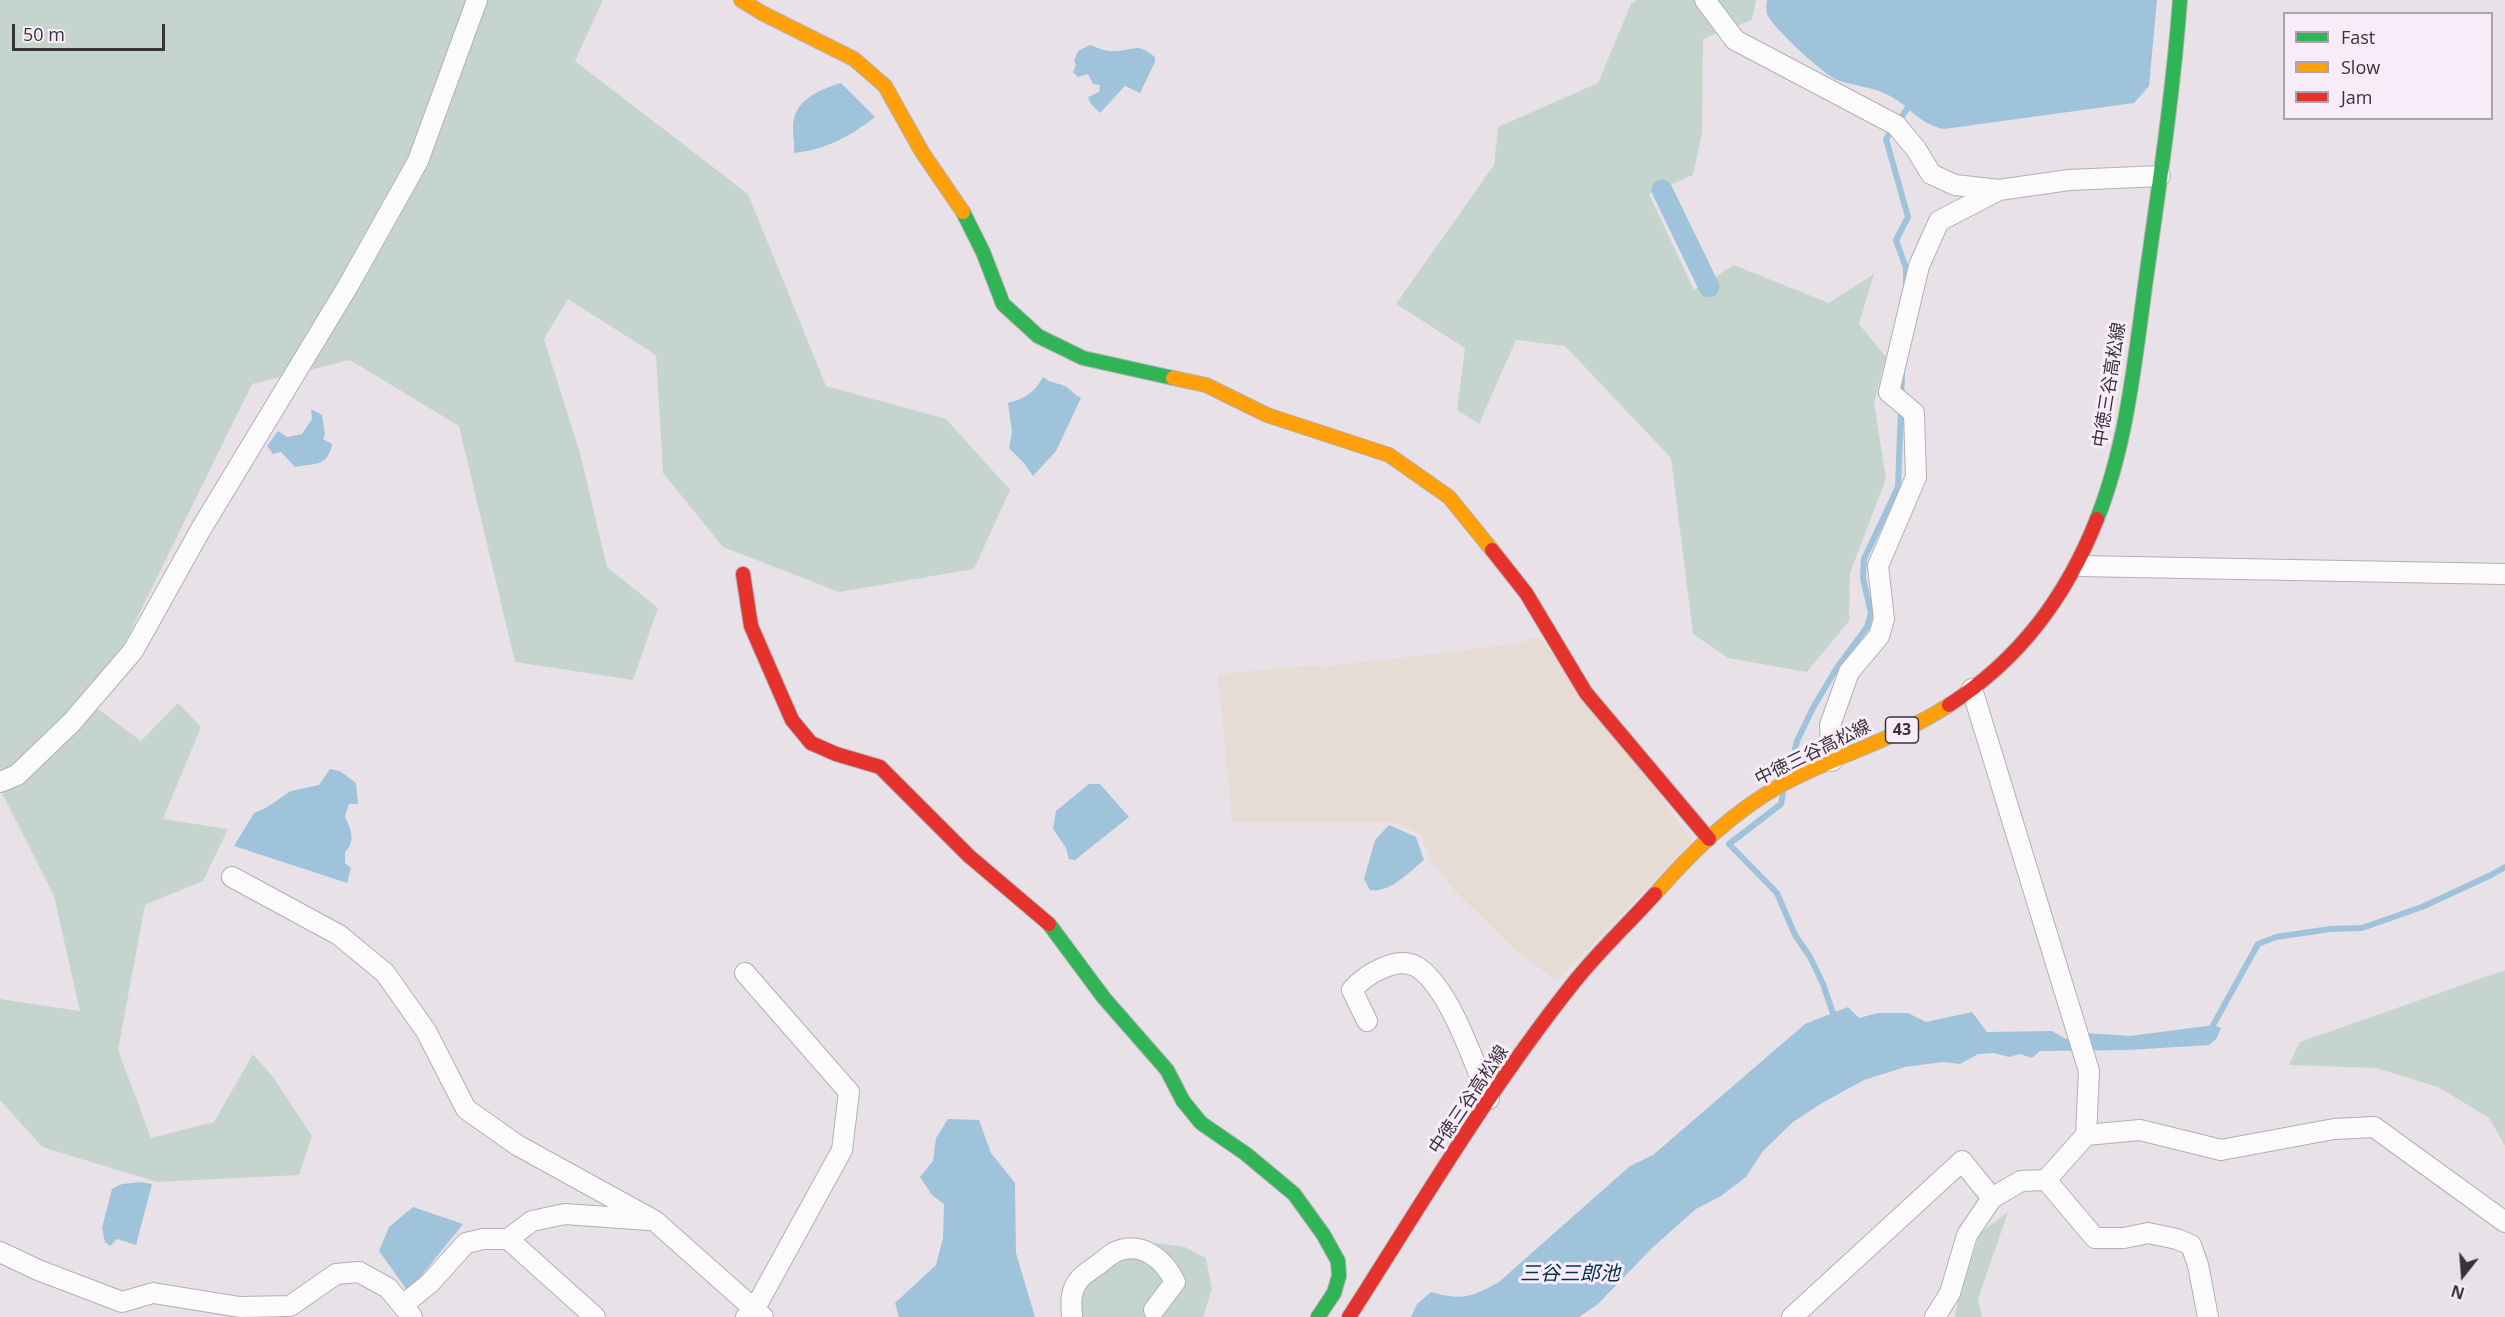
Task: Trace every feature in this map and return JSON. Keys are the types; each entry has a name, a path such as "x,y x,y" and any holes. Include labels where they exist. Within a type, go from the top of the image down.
{"street":[{"path":"0,782 17,775 72,722 133,651 201,529 348,286 418,161 477,0"},
{"path":"741,0 762,14 854,59 885,86 922,152 964,214 983,252 1003,304 1038,336 1083,358 1206,385 1267,416 1389,455 1449,497 1526,592 1586,693 1709,839"},
{"path":"1705,0 1735,40 1896,125 1916,148 1931,174 1955,185 1999,190 2069,180 2160,176"},
{"name":"中徳三谷高松線","path":"1348,1317 1489,1099 1576,979 1691,855 1757,799 1832,761 1920,722 1972,689 2019,649 2044,621 2064,593 2079,566 2106,501 2121,440 2174,78 2180,0"},
{"path":"1832,761 1830,725 1849,672 1879,636 1884,619 1878,566 1916,477 1914,413 1889,392 1918,266 1939,221 1999,190"},
{"path":"2079,566 2505,574"},
{"path":"743,574 751,626 792,720 812,743 836,754 880,767 969,856 1046,920 1104,998 1167,1070 1183,1101 1201,1123 1246,1154 1294,1194 1323,1234 1338,1261 1339,1276 1334,1293 1318,1317"},
{"path":"1935,1317 1950,1293 1967,1235 1992,1198 2021,1181 2046,1180 2086,1135 2089,1071 1972,689"},
{"path":"232,877 339,934 385,973 426,1031 466,1109 517,1145 655,1221 754,1315 842,1150 849,1092 745,973"},
{"path":"1367,1021 1352,990 1363,978 1395,963 1419,967 1436,986 1452,1015 1489,1099"},
{"path":"2086,1135 2140,1130 2220,1149 2334,1129 2374,1127 2505,1222"},
{"path":"1792,1317 1962,1161 1992,1198"},
{"path":"2046,1180 2095,1238 2124,1238 2148,1233 2177,1239 2191,1245 2198,1265 2208,1317"},
{"path":"0,1252 38,1270 122,1302 153,1293 240,1306 290,1306 336,1274 359,1272 388,1288 408,1311 466,1243 483,1239 508,1239 532,1221 565,1214 655,1221"},
{"path":"508,1239 595,1317"},
{"path":"1072,1317 1071,1297 1078,1279 1114,1253 1128,1248 1145,1250 1158,1258 1170,1271 1175,1282 1154,1310"}],"shaded area":[{"path":"0,0 603,0 575,61 748,194 826,386 946,419 1010,490 974,569 839,592 723,547 663,473 656,355 568,299 544,339 580,453 607,567 658,608 633,680 515,662 459,426 350,360 252,384 94,706 141,741 178,703 201,727 163,819 228,829 203,881 145,905 118,1050 151,1138 214,1122 253,1054 273,1077 312,1136 299,1175 157,1182 42,1147 0,1100 0,999 80,1011 54,896 0,789"},
{"path":"1637,0 1756,0 1752,20 1703,39 1702,133 1693,175 1649,194 1694,290 1734,265 1829,303 1874,274 1859,324 1886,357 1874,403 1886,479 1850,573 1849,621 1807,672 1728,658 1693,634 1671,458 1565,346 1516,340 1479,424 1457,410 1465,348 1396,304 1494,165 1498,127 1598,83 1631,4"},
{"path":"1538,636 1633,756 1692,841 1557,981 1516,951 1454,890 1432,861 1420,834 1392,822 1232,822 1218,674 1316,665 1321,667 1516,644"},
{"path":"2505,970 2505,1146 2489,1118 2438,1087 2376,1068 2289,1065 2300,1042"},
{"path":"2008,1212 1978,1299 1982,1317 1955,1317 1962,1277 1973,1255 1980,1233"},
{"path":"1156,1243 1185,1247 1206,1258 1212,1289 1203,1317 1075,1317 1074,1293 1121,1255"}],"water":[{"path":"1767,0 2157,0 2149,86 2134,103 1944,129 1935,127 1884,93 1830,76 1799,50 1771,21 1767,14"},
{"path":"1090,45 1111,51 1139,48 1155,57 1155,62 1140,93 1125,86 1100,113 1088,97 1099,92 1100,85 1093,84 1088,74 1078,77 1073,72 1078,51"},
{"path":"841,83 875,117 837,141 816,149 794,153 793,129 797,111 815,93"},
{"path":"1043,377 1065,386 1081,398 1056,451 1033,476 1009,448 1012,432 1008,403 1029,394"},
{"path":"311,409 322,415 325,434 323,439 332,444 327,457 320,463 295,467 281,452 273,454 267,446 278,431 287,437 302,434 312,419"},
{"path":"330,769 340,771 356,783 358,804 349,804 345,816 352,839 345,852 345,863 351,868 347,883 234,846 254,813 291,791 319,785"},
{"path":"1089,784 1100,784 1129,817 1075,860 1069,859 1066,848 1053,829 1056,811"},
{"path":"1389,825 1416,837 1424,860 1405,876 1384,889 1370,890 1364,879 1375,840"},
{"name":"三谷三郎池","path":"1848,1007 1859,1018 1878,1013 1908,1013 1926,1022 1972,1012 1987,1032 2052,1031 2066,1039 2087,1033 2130,1036 2214,1025 2221,1028 2217,1038 2209,1045 2128,1050 2040,1051 2032,1058 2020,1054 2009,1057 1994,1053 1978,1054 1960,1064 1943,1062 1905,1067 1864,1080 1793,1122 1763,1151 1746,1177 1721,1196 1696,1209 1652,1248 1598,1304 1579,1317 1411,1317 1417,1304 1431,1292 1466,1296 1499,1282 1630,1166 1653,1155 1805,1024"},
{"path":"948,1119 979,1120 991,1153 1015,1183 1016,1253 1035,1317 899,1317 895,1303 936,1265 943,1238 944,1204 932,1195 920,1177 933,1161 936,1138"},
{"path":"140,1182 152,1184 136,1245 117,1239 110,1246 105,1242 102,1228 112,1189 122,1184"},
{"path":"413,1207 463,1224 414,1285 407,1290 379,1251 389,1227"}],"waterway":[{"path":"1906,286 1906,268 1896,240 1908,217 1886,139 1907,109"},
{"path":"1662,190 1709,287"},
{"path":"1901,398 1902,375"},
{"path":"1790,770 1797,741 1813,708 1836,669 1867,627 1871,613 1863,578 1864,559 1898,487 1901,408"},
{"path":"1783,794 1781,804 1729,844 1777,893 1795,935 1810,957 1823,984 1835,1019"},
{"path":"2211,1029 2258,944 2276,937 2330,929 2362,928 2422,907 2505,867"}],"traffic: fast":[{"path":"2097,519 2116,461 2134,370 2174,70 2180,0"},
{"path":"963,212 983,252 1003,304 1038,336 1083,358 1173,378"},
{"path":"1049,924 1104,998 1167,1070 1183,1101 1201,1123 1246,1154 1294,1194 1323,1234 1338,1261 1339,1276 1334,1293 1318,1317"}],"traffic: slow":[{"path":"741,0 762,13 854,59 885,86 922,152 963,212"},
{"path":"1173,378 1206,385 1267,415 1389,455 1449,497 1492,550"},
{"path":"1655,894 1714,833 1765,795 1804,774 1909,728 1949,705"}],"traffic: jam":[{"path":"1949,705 1998,668 2038,624 2071,574 2097,519"},
{"path":"1492,550 1526,593 1586,693 1709,839"},
{"path":"743,574 751,626 792,720 811,743 836,754 880,767 969,856 1049,924"},
{"path":"1349,1317 1486,1103 1544,1021 1604,947 1655,894"}]}
